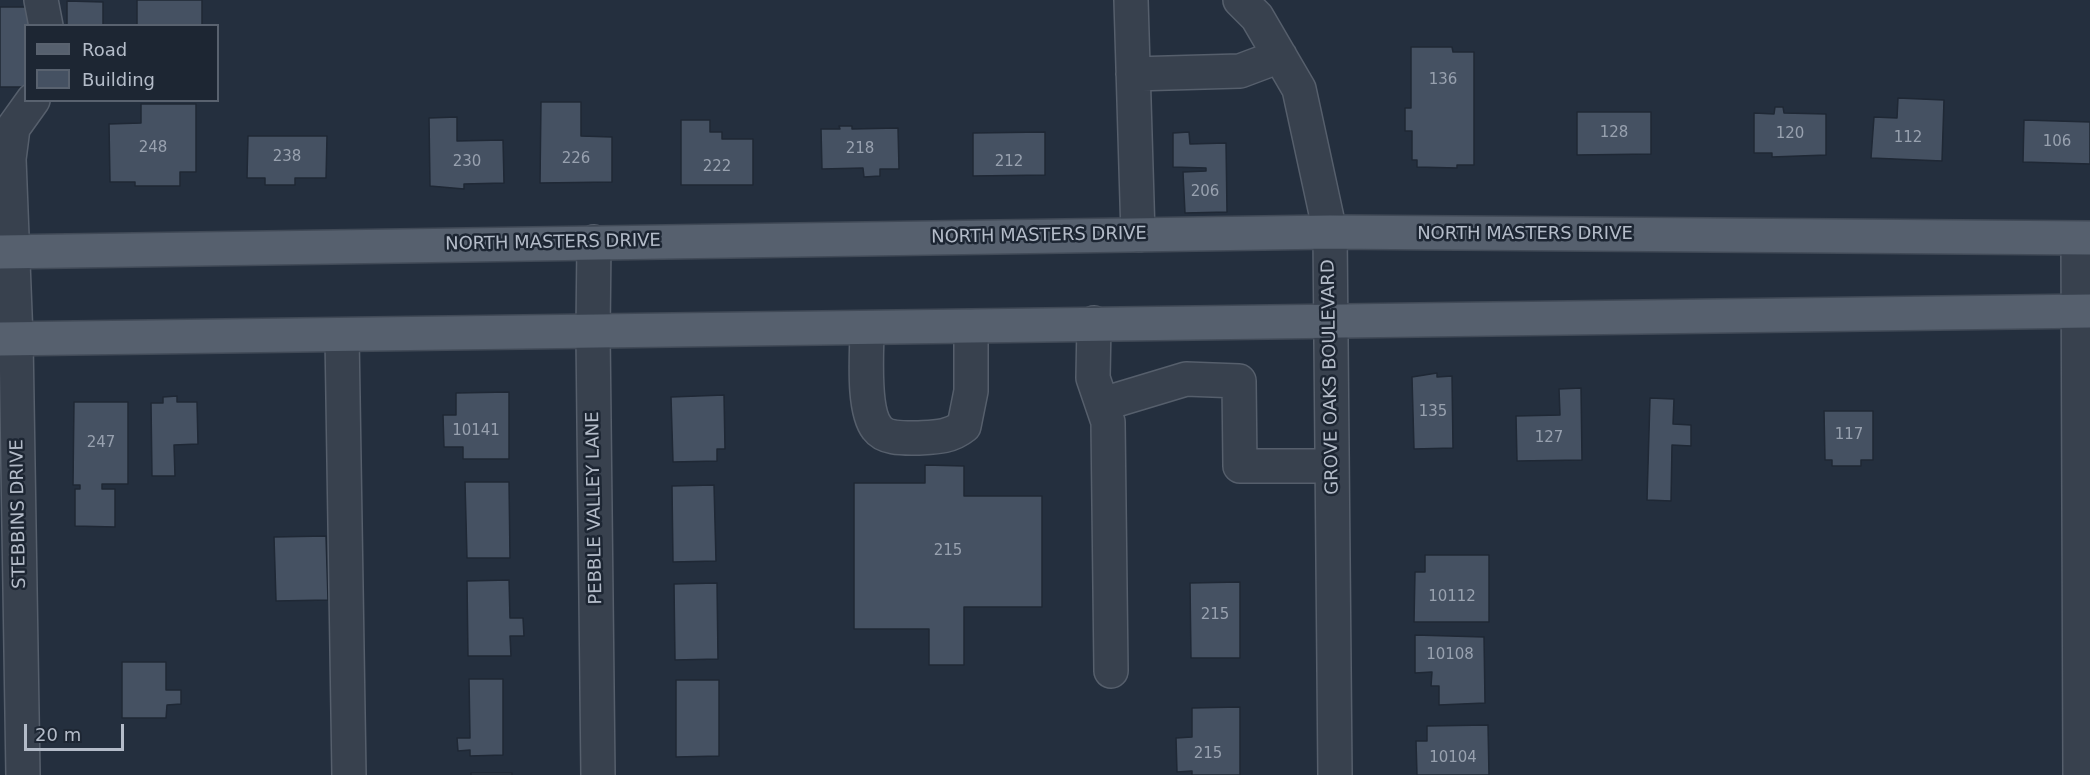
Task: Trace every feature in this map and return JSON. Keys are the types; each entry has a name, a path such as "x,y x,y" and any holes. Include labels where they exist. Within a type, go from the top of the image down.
{"main road":[{"name":"NORTH MASTERS DRIVE","path":"5,252 1329,232 2084,238"},
{"path":"8,339 593,333 1331,319 2084,311"}],"street":[{"path":"41,0 46,24"},
{"path":"1131,0 1137,235"},
{"name":"GROVE OAKS BOULEVARD","path":"1240,0 1257,17 1299,89 1329,232 1335,775"},
{"path":"1133,74 1240,70 1280,56"},
{"path":"6,122 31,102"},
{"name":"STEBBINS DRIVE","path":"6,122 9,159 5,252 23,775"},
{"path":"2080,775 2084,238"},
{"name":"PEBBLE VALLEY LANE","path":"594,242 598,775"},
{"path":"1094,323 1093,378 1108,422 1111,671"},
{"path":"867,328 870,416 877,429 904,438 939,437 964,426 970,390 971,326"},
{"path":"342,335 349,775"},
{"path":"1102,404 1186,379 1239,381 1240,466 1332,466"}],"building":[{"path":"137,0 202,0 202,24 137,24"},
{"path":"67,1 103,2 103,24 67,24"},
{"path":"0,7 30,7 30,24 24,24 24,87 0,87"},
{"path":"1411,47 1452,47 1453,52 1474,52 1474,165 1457,165 1457,168 1417,167 1417,160 1412,160 1412,131 1405,131 1405,108 1411,108"},
{"path":"1898,98 1944,100 1942,161 1871,158 1874,117 1897,118"},
{"path":"541,102 581,102 581,136 612,137 612,182 540,183"},
{"path":"141,104 196,104 196,172 180,172 180,186 135,186 135,182 110,182 109,124 141,123"},
{"path":"1775,107 1783,107 1784,113 1826,114 1826,155 1772,157 1772,153 1754,153 1754,113 1774,114"},
{"path":"1577,112 1651,112 1651,154 1577,155"},
{"path":"457,117 457,141 503,140 504,183 464,184 464,189 430,186 429,118"},
{"path":"681,120 710,120 710,132 722,132 722,139 753,139 753,185 681,185"},
{"path":"2024,120 2090,122 2090,164 2023,162"},
{"path":"839,126 852,126 852,129 898,128 899,169 880,169 880,176 864,177 863,168 822,169 821,129 840,129"},
{"path":"1045,132 1045,175 973,176 973,133"},
{"path":"1189,132 1190,144 1226,143 1227,212 1185,213 1183,172 1206,171 1206,168 1173,167 1173,133"},
{"path":"248,136 327,136 326,178 295,178 295,185 265,185 265,178 247,178"},
{"path":"1437,373 1437,377 1452,376 1453,448 1414,449 1412,377"},
{"path":"1581,388 1582,460 1517,461 1516,416 1560,415 1559,389"},
{"path":"509,392 509,459 463,459 463,447 444,447 443,415 456,415 456,393"},
{"path":"724,395 725,449 717,449 717,461 673,462 671,397"},
{"path":"177,396 177,402 197,402 198,444 174,445 175,476 152,476 151,403 163,403 163,397"},
{"path":"1650,398 1674,399 1673,424 1691,425 1691,446 1672,445 1671,501 1647,500"},
{"path":"74,402 128,402 128,484 102,484 102,489 115,489 115,527 75,526 75,489 80,489 80,485 73,485"},
{"path":"1824,411 1873,411 1873,460 1861,460 1861,466 1832,466 1832,460 1825,460"},
{"path":"925,465 964,466 964,496 1042,496 1042,607 964,607 964,665 929,665 929,629 854,629 854,483 925,483"},
{"path":"465,482 509,482 510,558 467,558"},
{"path":"714,485 716,561 673,562 672,486"},
{"path":"326,536 328,600 276,601 274,537"},
{"path":"1425,555 1489,555 1489,622 1414,622 1415,572 1425,572"},
{"path":"509,580 510,618 523,618 524,636 510,636 511,656 468,656 467,581"},
{"path":"1240,582 1240,658 1191,658 1190,583"},
{"path":"717,583 718,659 675,660 674,584"},
{"path":"1415,635 1484,637 1485,703 1439,705 1439,686 1431,686 1432,672 1415,673"},
{"path":"122,662 166,662 166,690 181,690 181,704 167,705 166,718 122,718"},
{"path":"469,679 503,679 503,755 470,756 470,750 458,751 457,738 470,738"},
{"path":"676,680 719,680 719,756 676,757"},
{"path":"1240,707 1240,775 1192,775 1192,771 1177,772 1176,738 1192,737 1192,708"},
{"path":"1488,725 1489,775 1417,775 1416,741 1427,741 1427,726"},
{"path":"471,773 512,773 512,775 471,775"}]}
